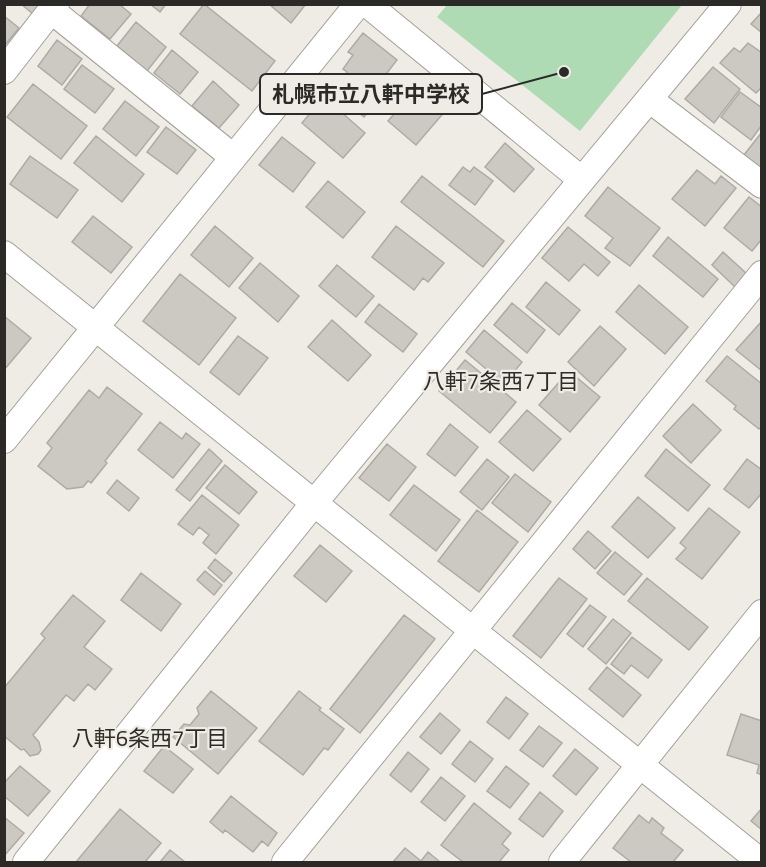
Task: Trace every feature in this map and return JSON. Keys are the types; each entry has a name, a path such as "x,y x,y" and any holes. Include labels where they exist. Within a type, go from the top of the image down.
{"street":[{"path":"4,440 358,4"},
{"path":"367,4 582,180"},
{"path":"26,862 314,503 728,4"},
{"path":"4,71 54,7 233,157"},
{"path":"649,99 762,185"},
{"path":"4,254 761,862"},
{"path":"285,862 762,274"},
{"path":"562,862 762,613"}],"green space":[{"path":"447,5 682,5 580,131 437,17"}],"building":[{"path":"21,4 40,4 33,14"},
{"path":"90,4 119,4 131,14 110,39 81,16"},
{"path":"150,4 166,4 160,12"},
{"path":"204,4 275,61 252,91 180,34"},
{"path":"269,4 306,4 291,23"},
{"path":"762,12 762,33 751,24"},
{"path":"4,16 19,28 5,45 4,44"},
{"path":"136,22 166,47 147,71 117,46"},
{"path":"363,33 397,60 377,86 384,92 364,117 339,97 349,84 342,79 347,72 343,69 353,55 348,52"},
{"path":"57,40 82,59 62,85 38,66"},
{"path":"748,43 762,53 762,87 756,93 720,63 734,48 740,52"},
{"path":"172,50 198,72 180,94 154,73"},
{"path":"82,65 114,89 95,113 64,89"},
{"path":"713,67 740,89 714,123 685,99"},
{"path":"425,79 453,102 416,145 388,121"},
{"path":"213,81 239,105 219,128 192,106"},
{"path":"33,84 87,126 61,159 7,117"},
{"path":"740,92 762,108 762,125 751,140 721,117"},
{"path":"324,97 365,133 343,158 302,123"},
{"path":"125,101 159,127 136,156 103,129"},
{"path":"166,127 196,150 177,174 147,152"},
{"path":"762,132 762,170 744,155"},
{"path":"96,136 144,174 122,202 74,163"},
{"path":"282,137 315,163 293,192 259,165"},
{"path":"505,143 534,169 514,192 485,167"},
{"path":"30,156 78,190 57,218 10,184"},
{"path":"463,167 470,172 474,167 493,181 475,205 449,185"},
{"path":"697,170 715,184 721,176 736,188 705,226 672,199"},
{"path":"422,176 504,241 483,267 401,202"},
{"path":"328,181 365,212 343,238 306,207"},
{"path":"608,187 660,228 630,266 605,248 613,238 585,216"},
{"path":"749,197 762,207 762,239 752,251 724,228"},
{"path":"93,216 132,247 111,273 72,242"},
{"path":"215,226 253,258 229,287 191,255"},
{"path":"396,226 444,263 428,282 423,278 414,290 372,257"},
{"path":"568,227 610,262 598,276 584,264 569,281 542,258"},
{"path":"668,237 718,279 703,297 653,256"},
{"path":"723,252 747,274 735,287 712,265"},
{"path":"260,263 299,296 278,322 239,288"},
{"path":"337,265 374,296 356,317 319,286"},
{"path":"180,274 236,318 199,365 143,321"},
{"path":"546,282 580,310 559,335 526,307"},
{"path":"639,285 688,327 665,354 616,312"},
{"path":"512,303 545,330 527,353 494,325"},
{"path":"379,304 417,334 403,352 365,322"},
{"path":"4,316 31,338 4,370"},
{"path":"332,320 371,355 348,381 308,347"},
{"path":"762,321 762,371 736,350"},
{"path":"600,326 626,349 594,386 568,362"},
{"path":"484,330 522,362 504,384 466,352"},
{"path":"238,336 268,358 239,395 210,372"},
{"path":"727,356 762,384 762,426 759,429 734,409 736,406 706,381"},
{"path":"465,360 516,402 490,433 439,391"},
{"path":"569,371 600,397 570,432 539,405"},
{"path":"107,387 142,414 105,461 107,463 91,483 88,481 83,487 67,489 38,466 52,448 47,443 89,390 99,398"},
{"path":"693,404 721,430 691,463 663,436"},
{"path":"527,410 561,439 533,471 499,442"},
{"path":"160,422 182,439 186,433 200,444 173,478 138,450"},
{"path":"450,424 478,447 455,476 427,454"},
{"path":"387,444 416,467 389,501 359,478"},
{"path":"209,449 222,461 190,501 176,490"},
{"path":"666,449 710,485 688,511 645,476"},
{"path":"487,459 509,477 482,510 460,492"},
{"path":"747,459 762,470 762,493 749,508 724,489"},
{"path":"225,465 257,492 239,514 206,488"},
{"path":"515,474 551,502 528,532 492,503"},
{"path":"117,480 139,498 129,511 107,493"},
{"path":"414,485 460,520 436,551 390,515"},
{"path":"202,495 239,525 216,554 203,543 209,535 199,527 193,535 178,524"},
{"path":"638,497 675,528 648,558 612,527"},
{"path":"709,508 740,532 702,579 676,559 686,548 680,543"},
{"path":"477,510 518,542 479,592 438,561"},
{"path":"588,531 611,551 595,569 573,549"},
{"path":"320,545 352,571 326,602 294,576"},
{"path":"615,552 642,574 624,595 597,573"},
{"path":"215,559 232,573 224,582 208,568"},
{"path":"205,571 222,585 214,595 197,580"},
{"path":"141,573 181,604 161,631 121,600"},
{"path":"559,578 587,599 541,658 513,636"},
{"path":"647,578 708,627 689,650 628,601"},
{"path":"73,595 105,621 84,647 112,669 95,690 88,684 74,701 66,695 33,735 39,742 41,750 38,754 30,756 24,749 21,750 4,736 4,688 45,638 41,634"},
{"path":"590,605 606,617 583,647 567,634"},
{"path":"404,615 435,639 360,733 330,709"},
{"path":"613,619 631,633 606,664 588,649"},
{"path":"632,637 662,660 648,678 631,665 624,674 611,664"},
{"path":"607,667 641,695 623,717 589,689"},
{"path":"211,691 257,728 218,774 173,737 184,724 190,725 199,714 197,708"},
{"path":"299,691 344,729 328,750 324,748 303,775 259,741"},
{"path":"506,697 528,714 509,739 487,722"},
{"path":"440,713 460,730 441,754 420,737"},
{"path":"741,714 762,721 762,775 757,773 759,765 727,755"},
{"path":"539,726 562,743 543,767 520,750"},
{"path":"470,741 493,759 475,782 452,764"},
{"path":"164,746 193,769 173,793 144,771"},
{"path":"575,749 598,768 576,795 553,776"},
{"path":"408,752 429,769 411,792 390,775"},
{"path":"20,766 50,791 28,816 4,796 4,783"},
{"path":"506,766 529,784 510,808 487,791"},
{"path":"441,777 465,796 445,821 421,802"},
{"path":"540,792 563,811 543,837 519,819"},
{"path":"231,796 277,833 268,846 262,841 253,852 225,830 223,833 210,822"},
{"path":"474,803 511,833 502,844 509,850 499,862 463,862 441,845"},
{"path":"762,808 762,830 751,821"},
{"path":"120,809 161,843 145,862 76,862"},
{"path":"639,815 649,823 652,818 664,828 661,833 683,850 673,862 631,862 613,848"},
{"path":"4,817 24,833 4,856"},
{"path":"405,848 421,861 428,852 440,862 393,862"},
{"path":"170,850 185,862 160,862"}],"place":[{"name":"札幌市立八軒中学校","path":"564,72"}],"district":[{"name":"八軒7条西7丁目","path":"501,381"},
{"name":"八軒6条西7丁目","path":"150,738"}]}
